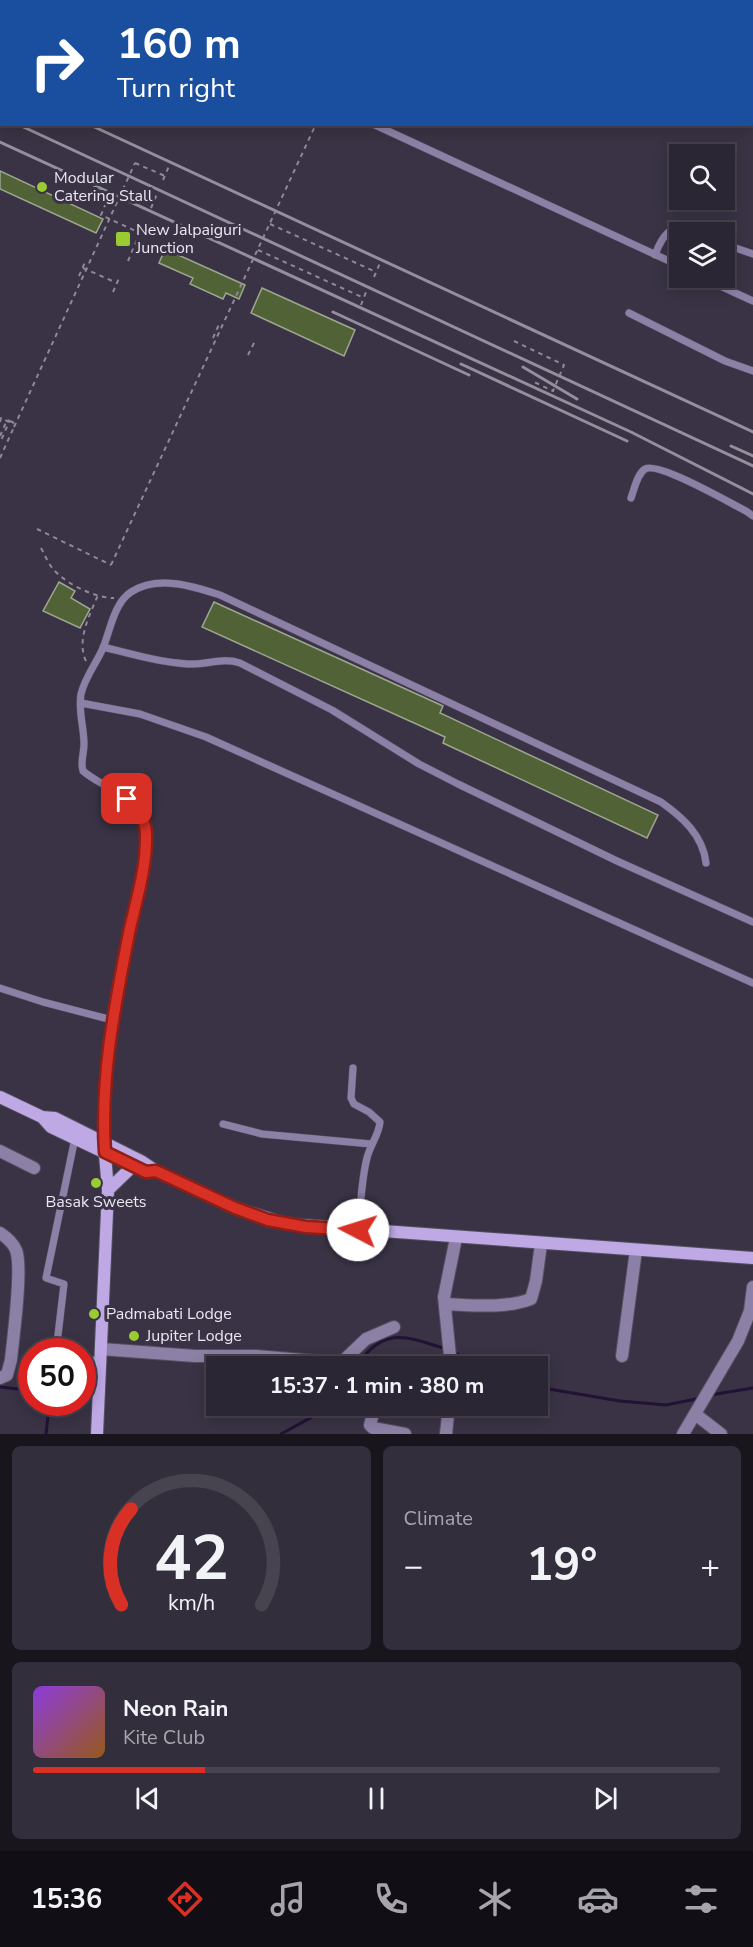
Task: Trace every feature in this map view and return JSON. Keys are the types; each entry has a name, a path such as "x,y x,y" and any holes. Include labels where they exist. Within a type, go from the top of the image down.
{"main road":[{"path":"0,1097 42,1117 55,1118 133,1166 146,1172 156,1171"},
{"path":"42,1117 51,1127 75,1138 141,1161 156,1171 235,1208 268,1220 306,1227 753,1258"},
{"path":"97,1434 108,1190 101,1147"},
{"path":"108,1190 133,1166"}],"street":[{"path":"0,1151 34,1168"},
{"path":"0,1233 9,1239 16,1251 19,1266 11,1360 7,1374 0,1378"},
{"path":"450,1356 445,1305 456,1238"},
{"path":"445,1305 496,1305 531,1299 541,1244"},
{"path":"622,1356 636,1251"},
{"path":"683,1434 738,1341 750,1311 753,1287"},
{"path":"101,1355 256,1356 339,1363 366,1339 394,1327"},
{"path":"696,1413 721,1434"},
{"path":"372,1416 370,1425 373,1428 405,1434"},
{"path":"446,1434 448,1416"}],"lane":[{"path":"377,126 669,261"},
{"path":"655,255 661,240 669,231"},
{"path":"735,248 753,255"},
{"path":"725,288 753,301"},
{"path":"629,313 725,361 753,372"},
{"path":"631,498 640,474 645,469 653,467 682,478 753,516"},
{"path":"101,1147 112,1020 142,871 146,834 143,820 135,806 118,792 83,771 81,693 104,647 122,602 132,591 158,584 181,584 220,595 661,802 687,823 702,846 706,863"},
{"path":"104,647 157,660 186,664 229,660 240,663 332,710 419,764 458,784 628,866 753,922"},
{"path":"81,703 140,714 206,737 753,983"},
{"path":"0,988 112,1020"},
{"path":"353,1068 351,1098 354,1104 369,1112 380,1122 366,1162 358,1230"},
{"path":"224,1124 262,1134 371,1144"},
{"path":"58,1338 64,1284 46,1278 75,1138"},
{"path":"96,1356 101,1355"}],"path":[{"path":"37,529 111,565 315,126"},
{"path":"0,458 135,163 165,176"},
{"path":"163,180 169,166"},
{"path":"123,190 153,204"},
{"path":"151,208 157,194"},
{"path":"106,202 101,215 140,233"},
{"path":"128,261 145,220"},
{"path":"270,224 376,272"},
{"path":"258,250 364,298"},
{"path":"79,276 85,269 86,260"},
{"path":"374,277 380,263"},
{"path":"85,269 117,283"},
{"path":"113,292 120,276"},
{"path":"361,305 366,292"},
{"path":"213,338 220,322"},
{"path":"248,355 256,339"},
{"path":"514,340 564,365 552,391 532,381"},
{"path":"0,422 2,418 9,422 0,443"},
{"path":"0,436 7,420 15,425"},
{"path":"41,548 55,572 98,596 113,597 122,602"},
{"path":"92,667 85,660 82,642 98,596"}],"building":[{"path":"0,171 103,219 96,233 0,189"},
{"path":"165,249 245,285 239,299 226,293 223,299 190,284 193,278 159,263"},
{"path":"262,288 355,330 344,356 251,313"},
{"path":"59,582 75,591 71,598 90,609 80,628 43,611"},
{"path":"214,602 443,706 440,713 658,815 647,838 443,743 445,737 202,627"}],"waterway":[{"path":"365,1356 376,1345 396,1338 407,1338 446,1349"},
{"path":"452,1351 461,1356"},
{"path":"0,1387 18,1389"},
{"path":"710,1395 753,1388"},
{"path":"548,1389 620,1401 666,1405 701,1398"},
{"path":"46,1434 48,1416"},
{"path":"281,1434 314,1416"}],"railway":[{"path":"21,126 753,466"},
{"path":"92,126 753,432"},
{"path":"0,142 631,432 753,494"},
{"path":"333,312 469,375"},
{"path":"461,364 627,441"},
{"path":"523,367 577,399"},
{"path":"731,446 753,456"}],"place":[{"name":"Modular Catering Stall","path":"42,187"},
{"name":"New Jalpaiguri Junction","path":"123,239"},
{"name":"Basak Sweets","path":"96,1183"},
{"name":"Padmabati Lodge","path":"94,1314"},
{"name":"Jupiter Lodge","path":"134,1336"}],"route":[{"path":"127,799 140,813 146,826 145,852 112,1020 106,1080 105,1152 146,1172 156,1171 235,1208 268,1220 306,1227 358,1230"}]}
